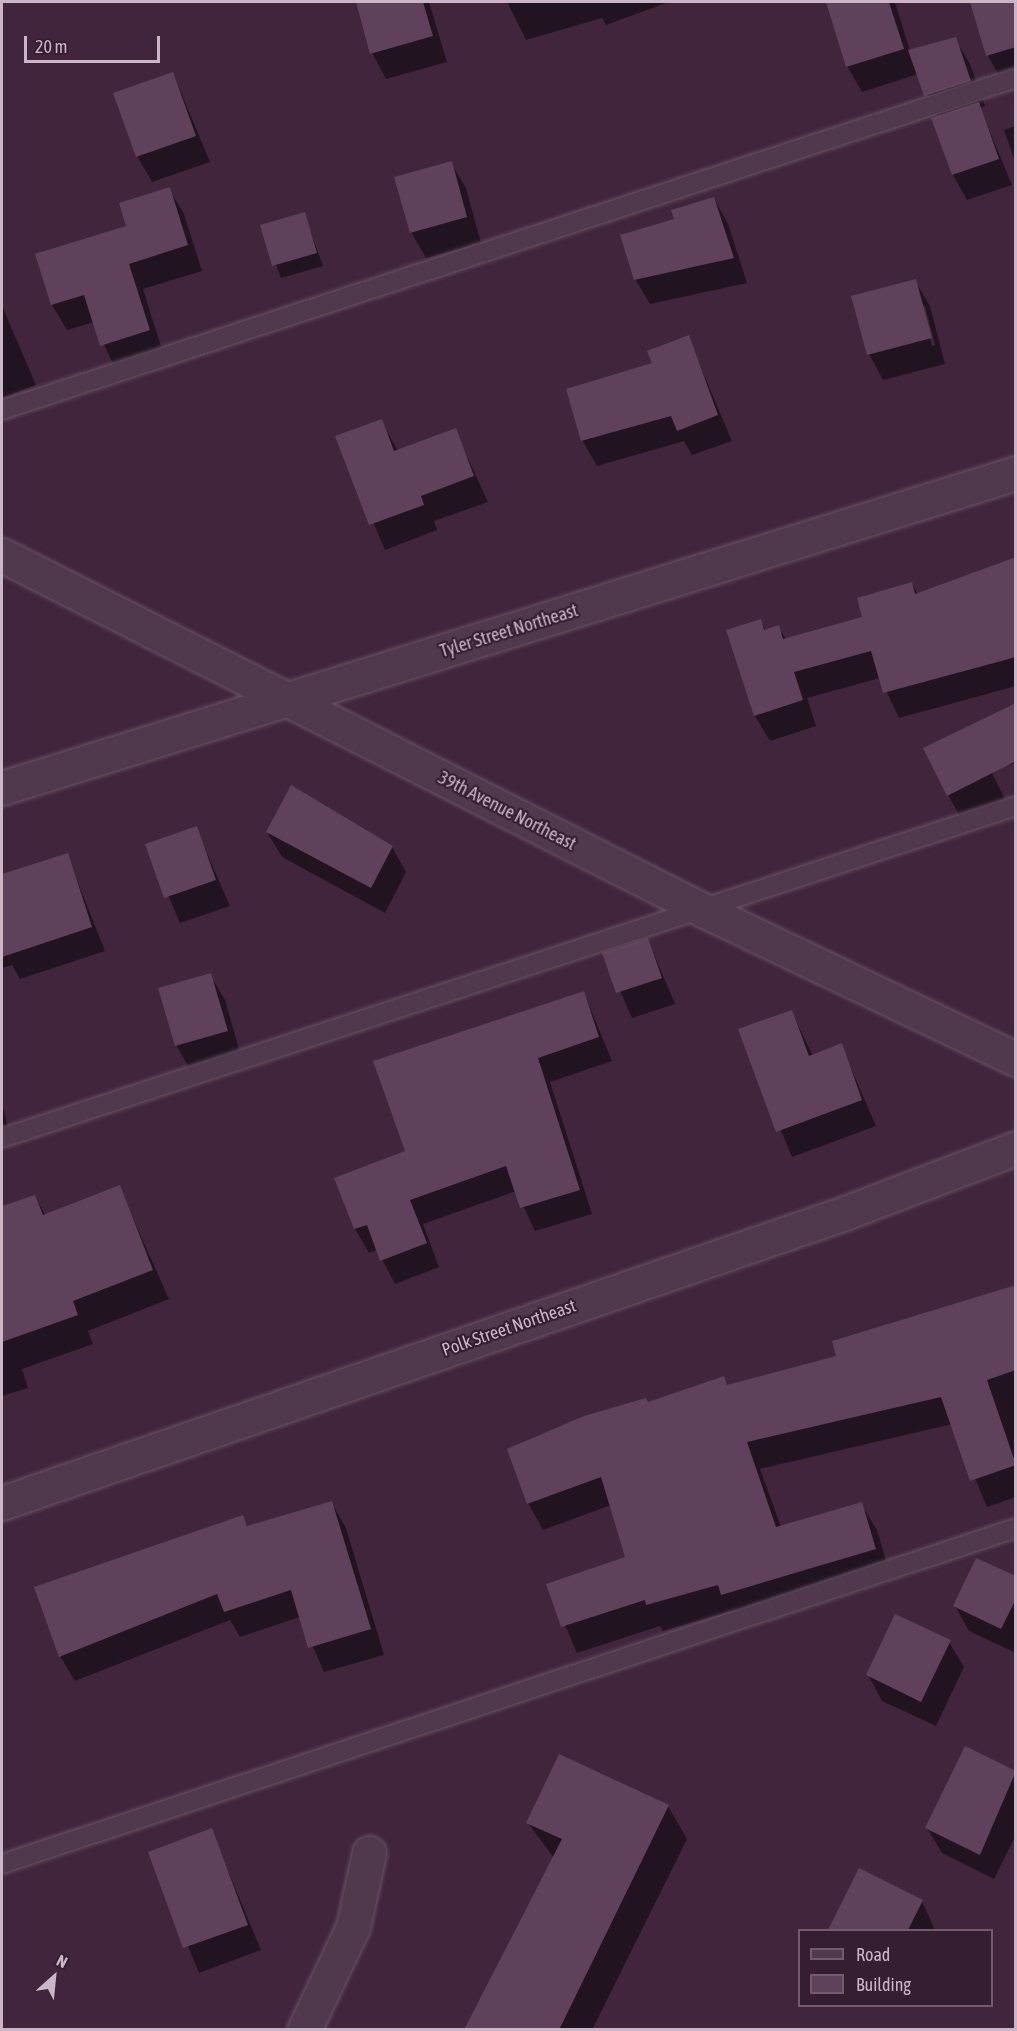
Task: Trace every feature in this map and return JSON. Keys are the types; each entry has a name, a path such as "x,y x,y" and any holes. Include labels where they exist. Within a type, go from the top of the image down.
{"street":[{"name":"Tyler Street Northeast","path":"2,788 1016,473"},
{"name":"39th Avenue Northeast","path":"2,555 285,700 703,909 1016,1059"},
{"name":"Polk Street Northeast","path":"2,1503 845,1213 1016,1148"},
{"path":"304,2030 353,1927 369,1853"}],"lane":[{"path":"2,410 1016,78"},
{"path":"2,1138 1016,806"},
{"path":"2,1864 1016,1528"}],"building":[{"path":"356,2 423,2 433,36 370,54"},
{"path":"826,2 889,2 904,49 846,67"},
{"path":"970,2 1016,2 1016,47 986,56"},
{"path":"956,37 971,81 924,96 908,50"},
{"path":"173,72 196,136 136,157 113,93"},
{"path":"979,102 999,159 952,175 931,118"},
{"path":"452,161 467,217 410,233 394,177"},
{"path":"170,187 188,245 129,264 150,330 100,346 84,295 51,305 35,254 126,226 119,203"},
{"path":"714,197 734,258 634,280 620,235 674,219 671,210"},
{"path":"305,212 317,253 272,266 260,225"},
{"path":"916,279 932,338 867,355 851,296"},
{"path":"689,335 718,415 677,431 671,416 581,441 566,389 652,363 647,351"},
{"path":"382,419 394,451 456,428 474,476 421,496 424,505 369,525 335,436"},
{"path":"1016,557 1016,657 883,693 871,651 794,672 803,700 754,716 726,630 761,619 764,630 779,625 783,639 862,617 857,598 912,582 915,594"},
{"path":"1016,703 1016,761 947,796 923,748"},
{"path":"291,785 393,846 371,888 266,832"},
{"path":"197,826 216,880 164,898 145,844"},
{"path":"68,853 92,927 2,957 2,874"},
{"path":"648,938 662,978 616,993 602,953"},
{"path":"211,973 228,1031 175,1046 158,988"},
{"path":"584,991 599,1037 538,1058 580,1190 520,1208 506,1166 410,1200 427,1243 380,1261 367,1225 354,1229 334,1178 405,1151 373,1061"},
{"path":"792,1010 809,1056 842,1043 862,1100 776,1132 738,1029"},
{"path":"120,1185 153,1270 73,1301 78,1315 2,1342 2,1206 35,1195 43,1215"},
{"path":"1016,1285 1016,1370 987,1380 1016,1465 970,1481 941,1397 747,1442 776,1527 862,1502 876,1549 721,1595 718,1585 646,1605 645,1600 561,1627 546,1584 625,1557 601,1477 527,1504 507,1449 584,1416 646,1398 648,1402 724,1376 727,1385 836,1356 832,1341"},
{"path":"332,1501 371,1629 308,1648 291,1590 224,1612 217,1594 59,1657 34,1587 243,1515 247,1526"},
{"path":"976,1558 1016,1576 1016,1599 1001,1629 953,1606"},
{"path":"895,1614 951,1640 921,1702 866,1675"},
{"path":"965,1746 1016,1771 980,1855 925,1828"},
{"path":"559,1754 669,1805 559,2030 464,2030 562,1839 526,1823"},
{"path":"212,1828 248,1925 183,1948 148,1852"},
{"path":"859,1868 923,1900 908,1929 828,1929"}]}
